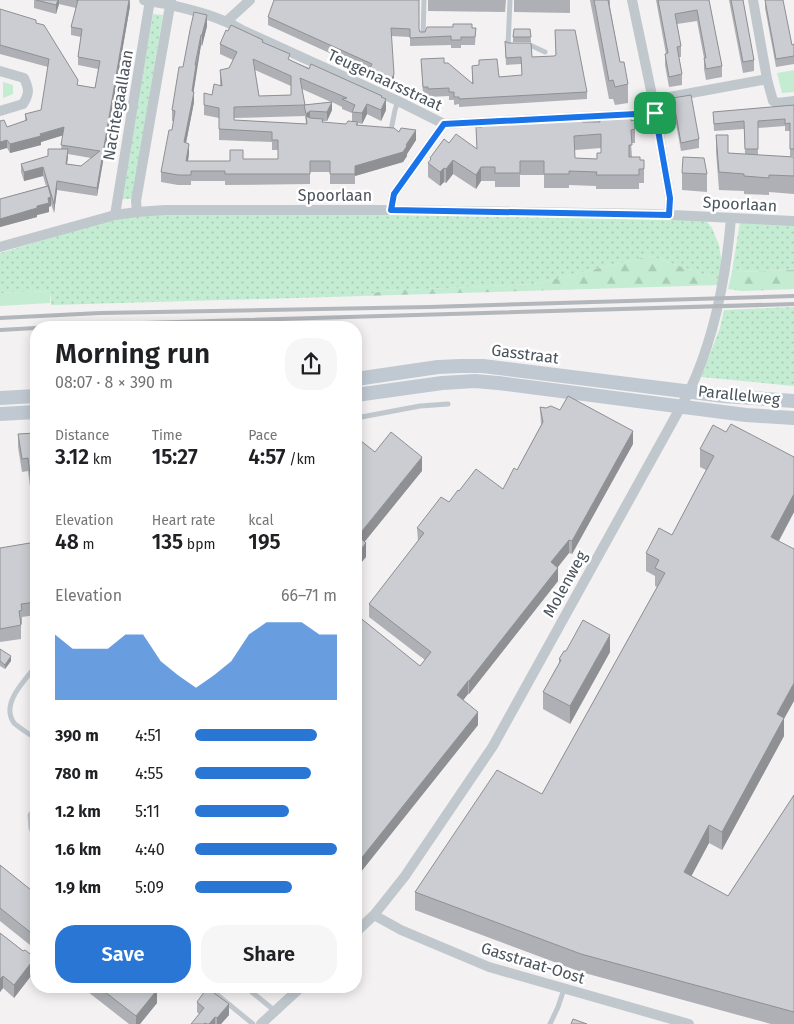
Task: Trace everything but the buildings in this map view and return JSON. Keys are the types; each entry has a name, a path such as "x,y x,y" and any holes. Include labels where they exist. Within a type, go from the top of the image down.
{"street":[{"path":"227,22 250,0"},
{"path":"632,0 653,100 670,198 669,215"},
{"name":"Teugenaarsstraat","path":"148,1 170,2 227,22 444,124 655,113"},
{"name":"Nachtegaallaan","path":"115,215 148,1"},
{"path":"137,212 136,200 170,2"},
{"path":"756,3 767,79 773,101 778,103 794,101"},
{"path":"0,70 24,78 28,87 28,97 23,104 0,111"},
{"path":"653,100 767,79"},
{"path":"391,210 394,194 444,124"},
{"name":"Spoorlaan","path":"0,247 115,215 184,210 391,210 669,215 794,221"},
{"name":"Molenweg","path":"362,926 374,915 405,876 493,746 689,392 707,349 715,320 729,248 731,218"},
{"name":"Gasstraat","path":"362,378 438,367 483,366 689,392"},
{"name":"Gasstraat","path":"362,394 442,383 474,381 681,407"},
{"name":"Parallelweg","path":"689,392 794,401"},
{"path":"0,398 30,396"},
{"name":"Parallelweg","path":"681,407 746,415 794,418"},
{"path":"0,414 30,412"},
{"name":"Gasstraat-Oost","path":"374,915 401,930 481,964 689,1024"},
{"path":"261,1024 295,993"}],"lane":[{"path":"424,0 424,37"},
{"path":"510,0 508,46 532,46 545,52"},
{"path":"382,129 391,130 398,101"},
{"path":"362,417 420,406 448,404"},
{"path":"30,674 14,694 9,710 14,723 30,735"},
{"path":"550,1024 564,989"},
{"path":"215,993 253,1024"},
{"path":"253,993 275,1011"}],"green space":[{"path":"153,14 163,15 132,199 121,199"},
{"path":"794,70 794,92 782,93 777,73"},
{"path":"3,82 13,85 13,94 3,98"},
{"path":"167,212 696,219 707,222 712,228 719,245 722,264 720,280 650,256 533,284 382,291 362,296 51,305 51,291 0,293 0,253 120,217"},
{"path":"740,221 794,224 794,270 732,272"},
{"path":"650,256 720,280 720,285 362,296 382,291 533,284"},
{"path":"794,270 794,289 742,291 728,289 732,272"},
{"path":"51,291 50,303 0,306 0,293"},
{"path":"794,307 794,386 701,377 720,328 724,310"}],"railway":[{"path":"0,318 100,313 429,307 794,296"},
{"path":"211,321 794,304"},
{"path":"0,330 30,328"}],"route":[{"path":"655,113 670,198 669,215 391,210 394,194 444,124 655,113"}]}
